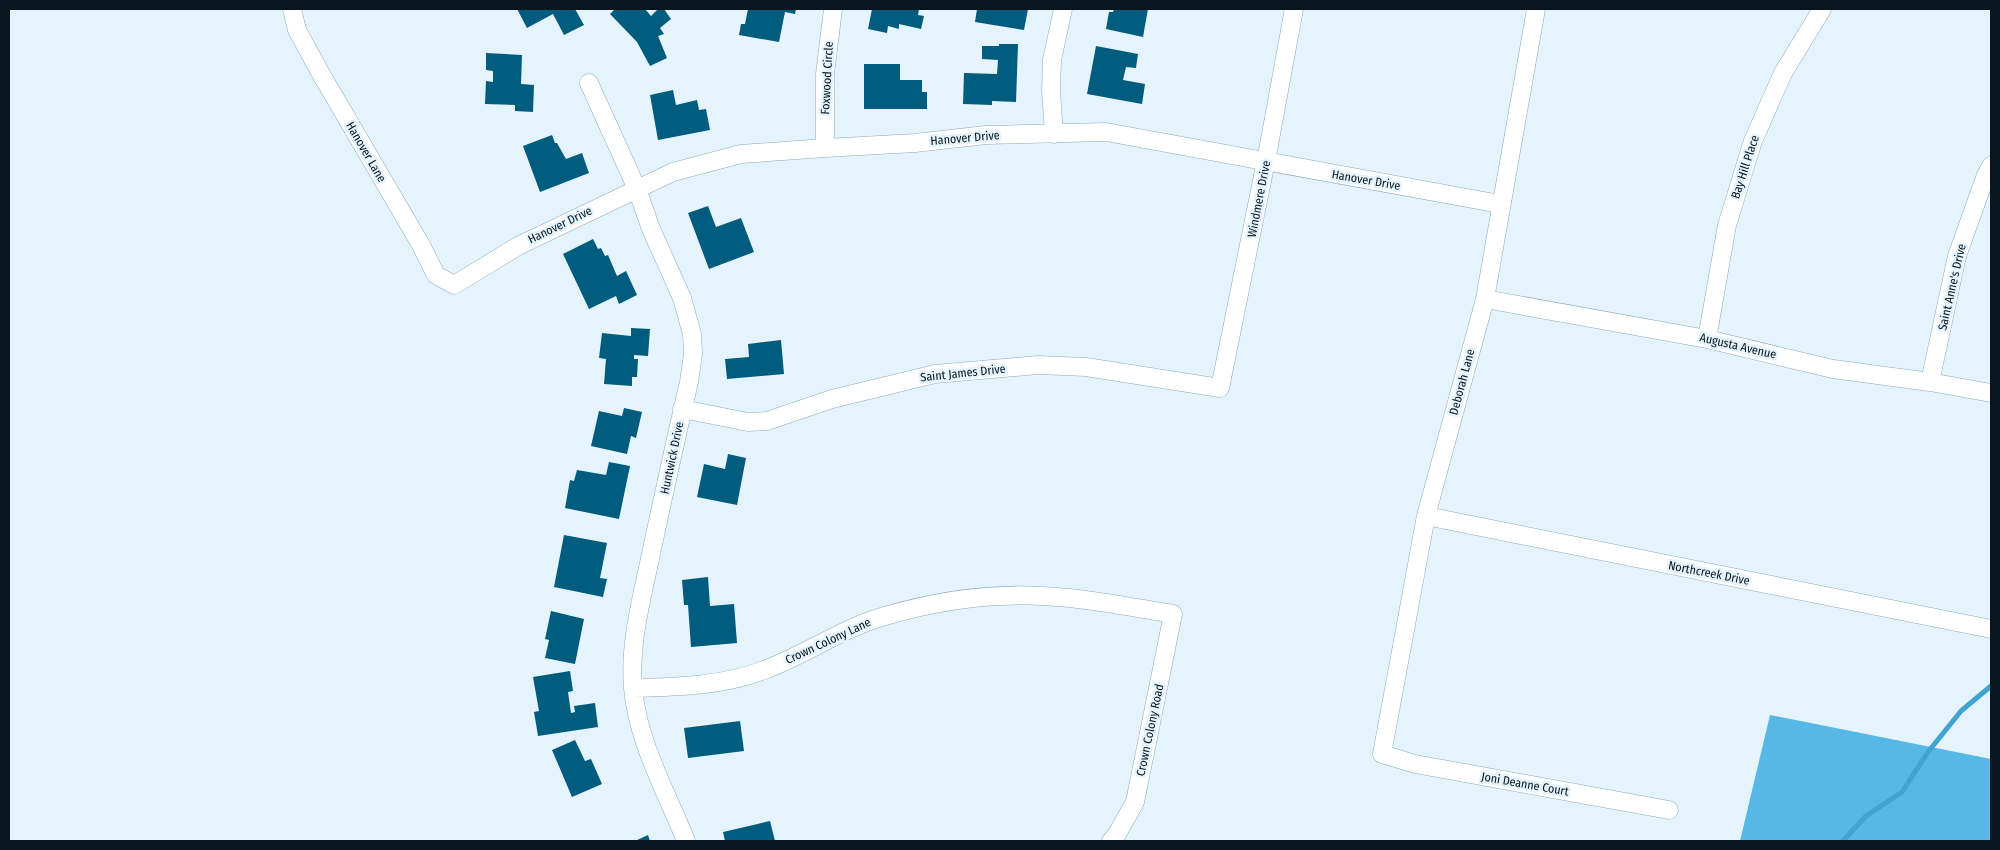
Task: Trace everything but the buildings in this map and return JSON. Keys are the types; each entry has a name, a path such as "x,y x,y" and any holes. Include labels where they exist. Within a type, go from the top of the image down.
{"street":[{"name":"Hanover Lane","path":"292,9 297,30 421,245 436,275 454,285"},
{"name":"Foxwood Circle","path":"825,148 825,74 833,9"},
{"path":"1054,134 1051,91 1052,60 1063,9"},
{"name":"Windmere Drive","path":"1220,388 1266,161 1294,9"},
{"name":"Deborah Lane","path":"1382,754 1426,516 1485,299 1500,204 1536,9"},
{"name":"Bay Hill Place","path":"1706,339 1727,225 1752,141 1783,73 1822,9"},
{"name":"Huntwick Drive","path":"589,84 637,189 651,229 682,298 692,334 693,354 634,640 633,688 639,722 648,755 686,841"},
{"name":"Hanover Drive","path":"454,285 518,246 673,172 741,154 915,143 986,135 1106,132 1500,204"},
{"name":"Saint Anne's Drive","path":"1930,382 1957,256 1991,166"},
{"name":"Augusta Avenue","path":"1485,299 1706,339 1833,369 1930,382 1991,393"},
{"name":"Saint James Drive","path":"682,409 748,422 767,420 832,399 935,374 1038,365 1086,367 1220,388"},
{"name":"Northcreek Drive","path":"1426,516 1991,629"},
{"name":"Crown Colony Lane","path":"633,688 700,684 744,677 781,663 852,628 882,616 911,608 971,597 1042,596 1173,614"},
{"name":"Crown Colony Road","path":"1111,841 1135,802 1173,614"},
{"name":"Joni Deanne Court","path":"1382,754 1415,764 1670,810"}],"shaded area":[{"path":"1770,715 1991,759 1991,841 1740,841"}],"waterway":[{"path":"1843,841 1866,816 1902,792 1928,752 1961,711 1991,686"}]}
